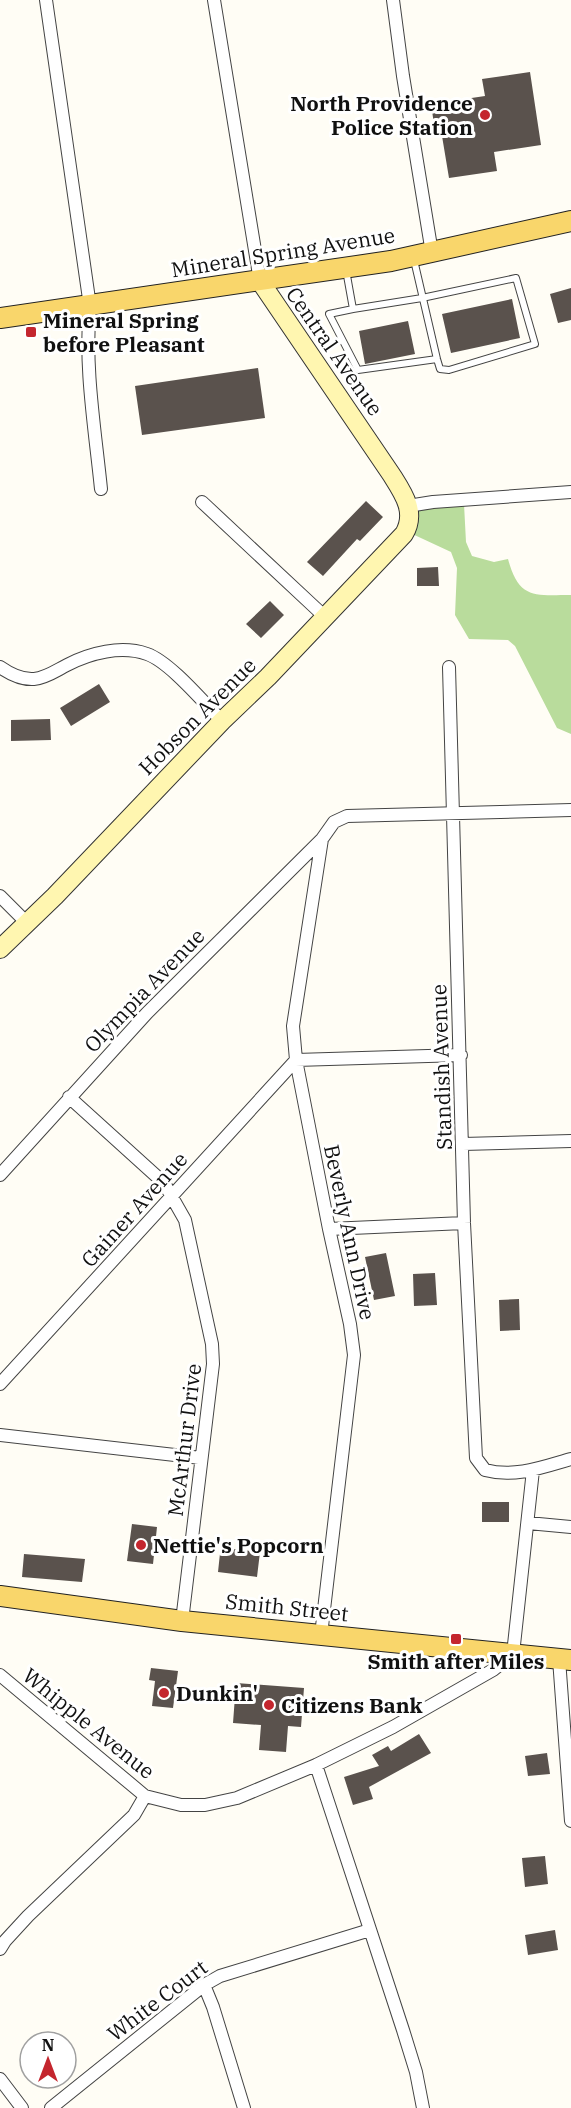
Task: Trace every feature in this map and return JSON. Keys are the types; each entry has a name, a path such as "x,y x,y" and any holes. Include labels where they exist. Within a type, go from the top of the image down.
{"main road":[{"name":"Mineral Spring Avenue","path":"0,318 422,255 571,221"},
{"name":"Smith Street","path":"0,1596 182,1621 565,1660"}],"street":[{"path":"46,0 90,306 88,322 91,396 101,489"},
{"name":"Central Avenue","path":"214,0 260,281 391,474 408,506"},
{"path":"393,0 422,255"},
{"path":"408,506 433,502 571,492"},
{"path":"202,502 324,616"},
{"name":"Hobson Avenue","path":"0,949 222,721 268,677 405,534 410,525 408,506"},
{"path":"0,667 14,676 33,679 43,677 99,652 120,651 148,654 182,681 222,721"},
{"name":"Standish Avenue","path":"448,667 461,1056 464,1223 476,1458 485,1470 494,1472 533,1470"},
{"name":"Olympia Avenue","path":"0,1175 147,1013 322,839 334,822 347,816 571,810"},
{"name":"Beverly Ann Drive","path":"321,1635 354,1355 350,1324 296,1060 294,1026 322,839"},
{"path":"0,897 27,923"},
{"path":"296,1060 461,1056"},
{"name":"Gainer Avenue","path":"0,1384 296,1060"},
{"name":"McArthur Drive","path":"69,1097 164,1183 185,1220 214,1355 182,1621"},
{"path":"463,1144 571,1141"},
{"path":"329,1229 464,1223"},
{"path":"0,1435 201,1458"},
{"path":"513,1654 533,1470 571,1459"},
{"path":"528,1523 571,1527"},
{"name":"Whipple Avenue","path":"0,1675 145,1796 181,1805 223,1802 316,1765 393,1726 493,1670 513,1654"},
{"path":"565,1660 571,1821"},
{"path":"316,1765 416,2072 423,2108"},
{"path":"0,1949 28,1916 134,1815 145,1796"},
{"name":"White Court","path":"51,2108 204,1985 237,1970 370,1930"},
{"path":"204,1985 244,2108"},
{"path":"0,2079 22,2108"}],"lane":[{"path":"422,255 422,298 440,369 448,370 535,344 516,278 422,298 329,314 358,370 437,359"},
{"path":"345,268 353,309"}],"green space":[{"path":"464,504 466,542 472,556 494,562 508,559 517,582 530,592 571,595 571,734 557,728 515,646 508,640 469,639 455,615 457,568 451,552 408,532 408,509"}],"building":[{"name":"North Providence Police Station","path":"530,72 541,145 494,152 497,171 449,178 441,130 435,131 431,104 485,96 482,79"},
{"path":"571,288 571,320 558,323 550,294"},
{"path":"512,299 520,338 451,353 442,314"},
{"path":"408,321 415,354 365,364 359,331"},
{"path":"258,368 265,418 142,435 135,386"},
{"path":"366,501 383,517 360,541 357,539 323,576 307,562"},
{"path":"438,567 439,586 417,586 417,568"},
{"path":"270,601 284,615 261,638 246,624"},
{"path":"99,684 110,702 71,726 60,708"},
{"path":"50,719 51,740 11,741 11,720"},
{"path":"386,1253 395,1296 374,1300 365,1257"},
{"path":"435,1273 437,1305 414,1306 413,1274"},
{"path":"519,1299 520,1330 500,1331 499,1300"},
{"path":"482,1502 509,1502 509,1522 482,1522"},
{"path":"132,1524 157,1527 153,1564 127,1561"},
{"path":"221,1544 232,1545 232,1549 260,1552 257,1577 218,1572"},
{"path":"24,1554 85,1559 82,1582 22,1577"},
{"name":"Dunkin'","path":"151,1668 178,1671 173,1708 152,1706 155,1681 149,1680"},
{"name":"Citizens Bank","path":"236,1683 304,1688 301,1727 288,1726 286,1752 259,1750 261,1725 233,1723"},
{"path":"419,1734 431,1753 369,1787 373,1799 353,1805 344,1777 379,1766 372,1755 388,1746 391,1751"},
{"path":"547,1753 550,1774 528,1776 525,1756"},
{"path":"545,1856 548,1884 525,1887 522,1858"},
{"path":"555,1930 558,1950 528,1955 525,1935"}],"place":[{"name":"North Providence Police Station","path":"485,115"},
{"name":"Mineral Spring before Pleasant","path":"31,332"},
{"name":"Nettie's Popcorn","path":"141,1545"},
{"name":"Smith after Miles","path":"456,1639"},
{"name":"Dunkin'","path":"164,1693"},
{"name":"Citizens Bank","path":"269,1705"}]}
